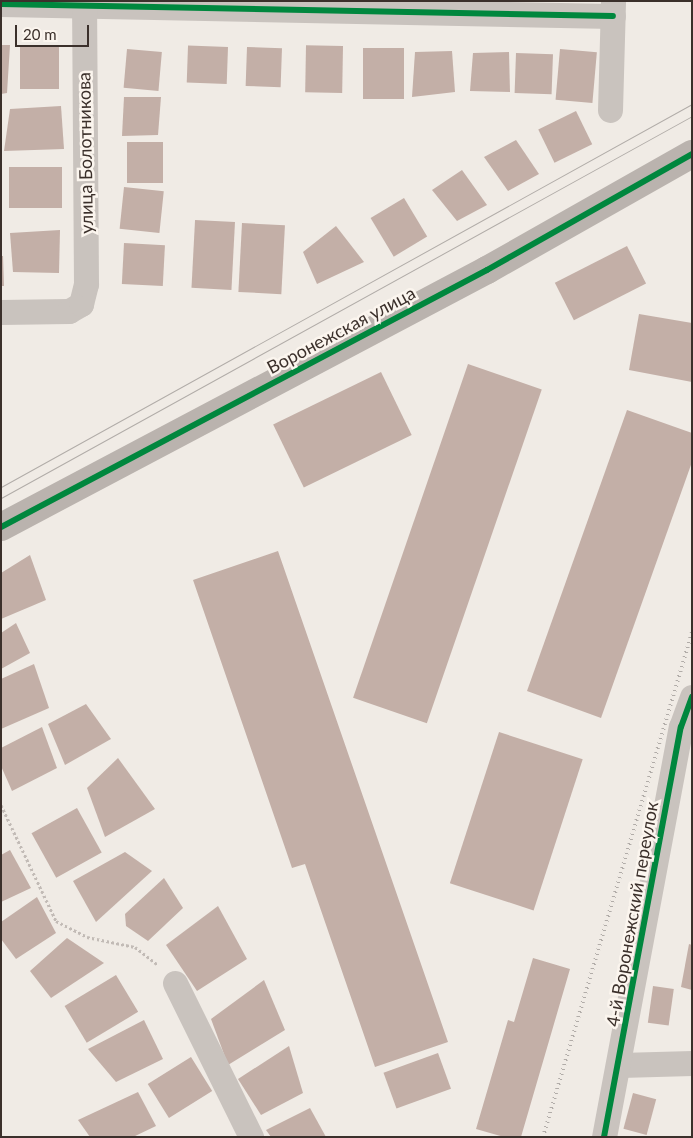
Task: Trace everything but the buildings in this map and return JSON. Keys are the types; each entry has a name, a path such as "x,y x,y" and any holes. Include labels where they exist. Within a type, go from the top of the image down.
{"street":[{"path":"1,4 613,8 610,110"},
{"name":"улица Болотникова","path":"1,312 69,311 81,304 86,284 84,4"},
{"name":"Воронежская улица","path":"1,527 487,270 692,154"},
{"name":"4-й Воронежский переулок","path":"604,1137 620,1064 681,727 692,697"},
{"path":"175,983 252,1137"},
{"path":"620,1064 692,1063"}],"path":[{"path":"1,805 56,921 87,937 135,947 175,983"}],"tram line":[{"path":"1,487 692,104"},
{"path":"1,498 692,116"}],"railway":[{"path":"543,1137 692,632"}],"cycle path":[{"path":"1,4 613,16"},
{"path":"1,527 487,270 692,154"},
{"path":"604,1137 681,727 692,697"}]}
